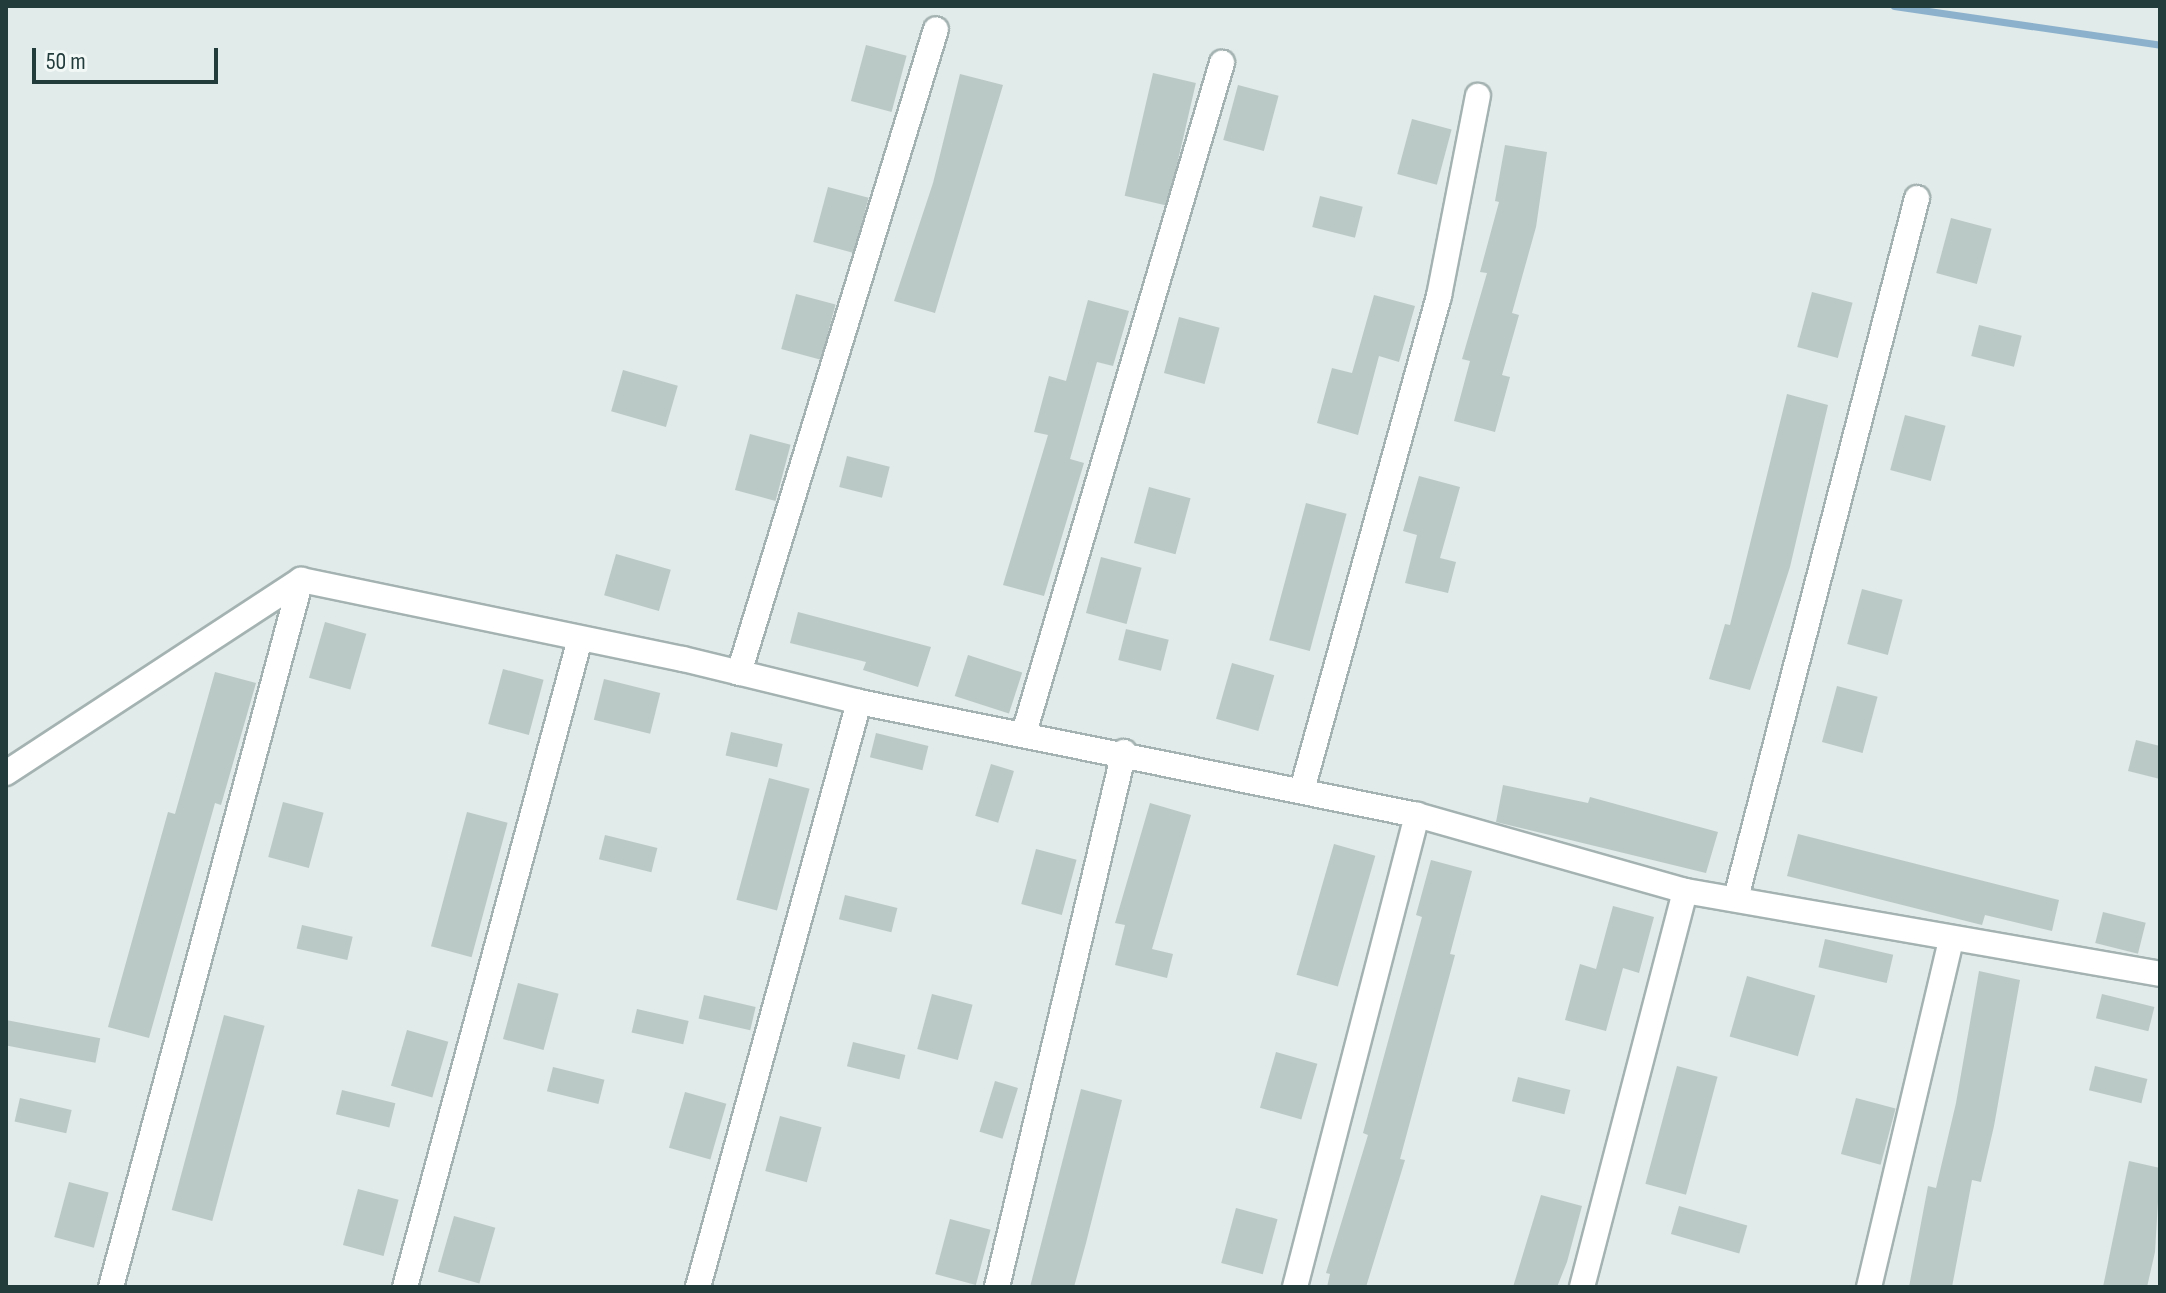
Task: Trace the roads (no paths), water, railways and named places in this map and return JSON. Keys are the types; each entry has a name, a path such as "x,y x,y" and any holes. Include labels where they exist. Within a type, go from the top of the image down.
{"street":[{"path":"739,673 936,29"},
{"path":"1024,733 1222,63"},
{"path":"1302,790 1439,296 1478,96"},
{"path":"1736,898 1917,198"},
{"path":"111,1287 301,580"},
{"path":"6,773 301,580 739,673 859,702 1124,752 1417,815 1685,891 1951,940 2159,971"},
{"path":"405,1287 580,639"},
{"path":"698,1287 859,702"},
{"path":"997,1287 1124,752"},
{"path":"1295,1287 1417,815"},
{"path":"1582,1287 1685,891"},
{"path":"1869,1287 1951,940"}],"waterway":[{"path":"1894,6 2160,45"}]}
